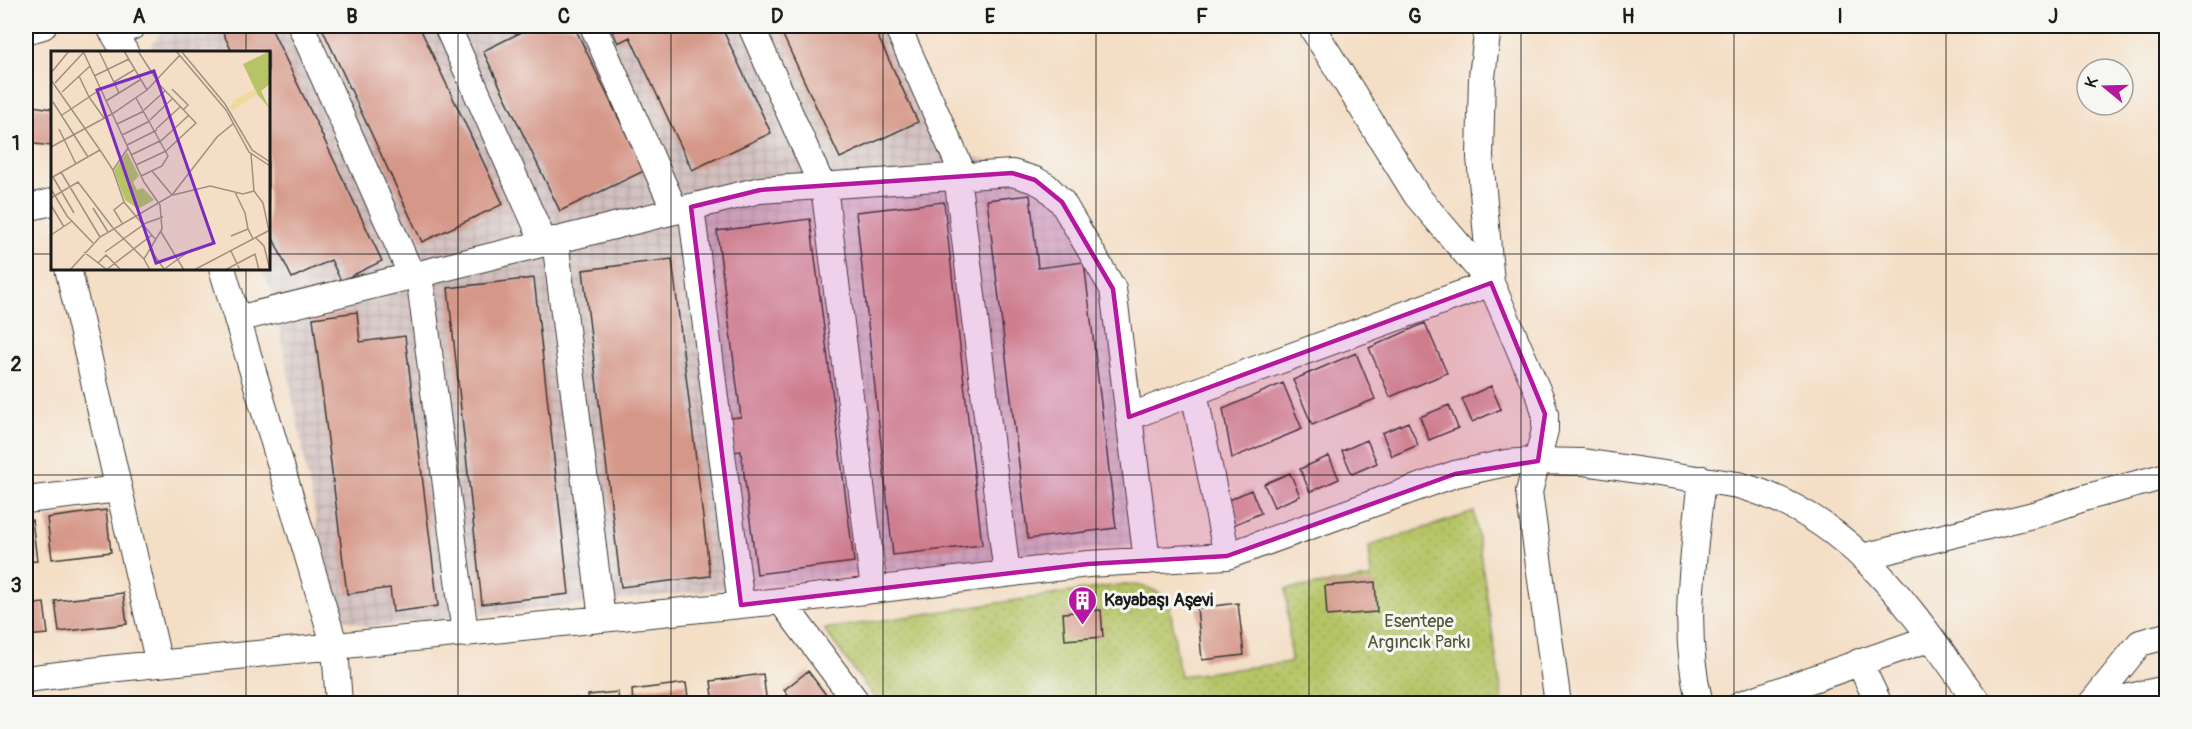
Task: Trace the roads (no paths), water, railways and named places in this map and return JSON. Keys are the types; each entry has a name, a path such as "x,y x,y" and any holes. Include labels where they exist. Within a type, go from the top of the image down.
{"street":[{"path":"26,31 43,26"},
{"path":"301,26 415,275 465,634"},
{"path":"447,26 549,242 602,619"},
{"path":"593,26 683,209 741,605"},
{"path":"751,26 823,186 874,590"},
{"path":"897,26 961,176 1007,574"},
{"path":"1311,26 1417,196 1491,283 1541,399 1545,414 1545,430 1529,492 1558,704"},
{"path":"1488,26 1482,77 1480,157 1491,283"},
{"path":"237,319 760,190 1012,172 1024,175 1046,186 1062,202 1113,289 1147,561"},
{"path":"26,208 51,202"},
{"path":"68,270 159,664"},
{"path":"223,270 335,647 339,704"},
{"path":"1129,417 1491,283"},
{"path":"1194,392 1227,556"},
{"path":"26,680 159,664 781,601 1088,564 1227,556 1455,474 1506,463 1538,461 1583,462 1738,485 1781,499 1800,509 1829,529 1862,557 1898,594 1979,704"},
{"path":"1862,557 2037,514 2084,498 2166,476"},
{"path":"1700,704 1693,667 1689,607 1702,479"},
{"path":"26,500 119,489"},
{"path":"781,601 858,704"},
{"path":"2091,704 2140,643 2166,636"},
{"path":"1741,704 1931,638"},
{"path":"1859,662 1879,704"},
{"path":"2098,704 2166,689"}],"place":[{"name":"Kayabaşı Aşevi","path":"1083,626"}],"park label":[{"name":"Esentepe Argıncık Parkı","path":"1419,631"}]}
